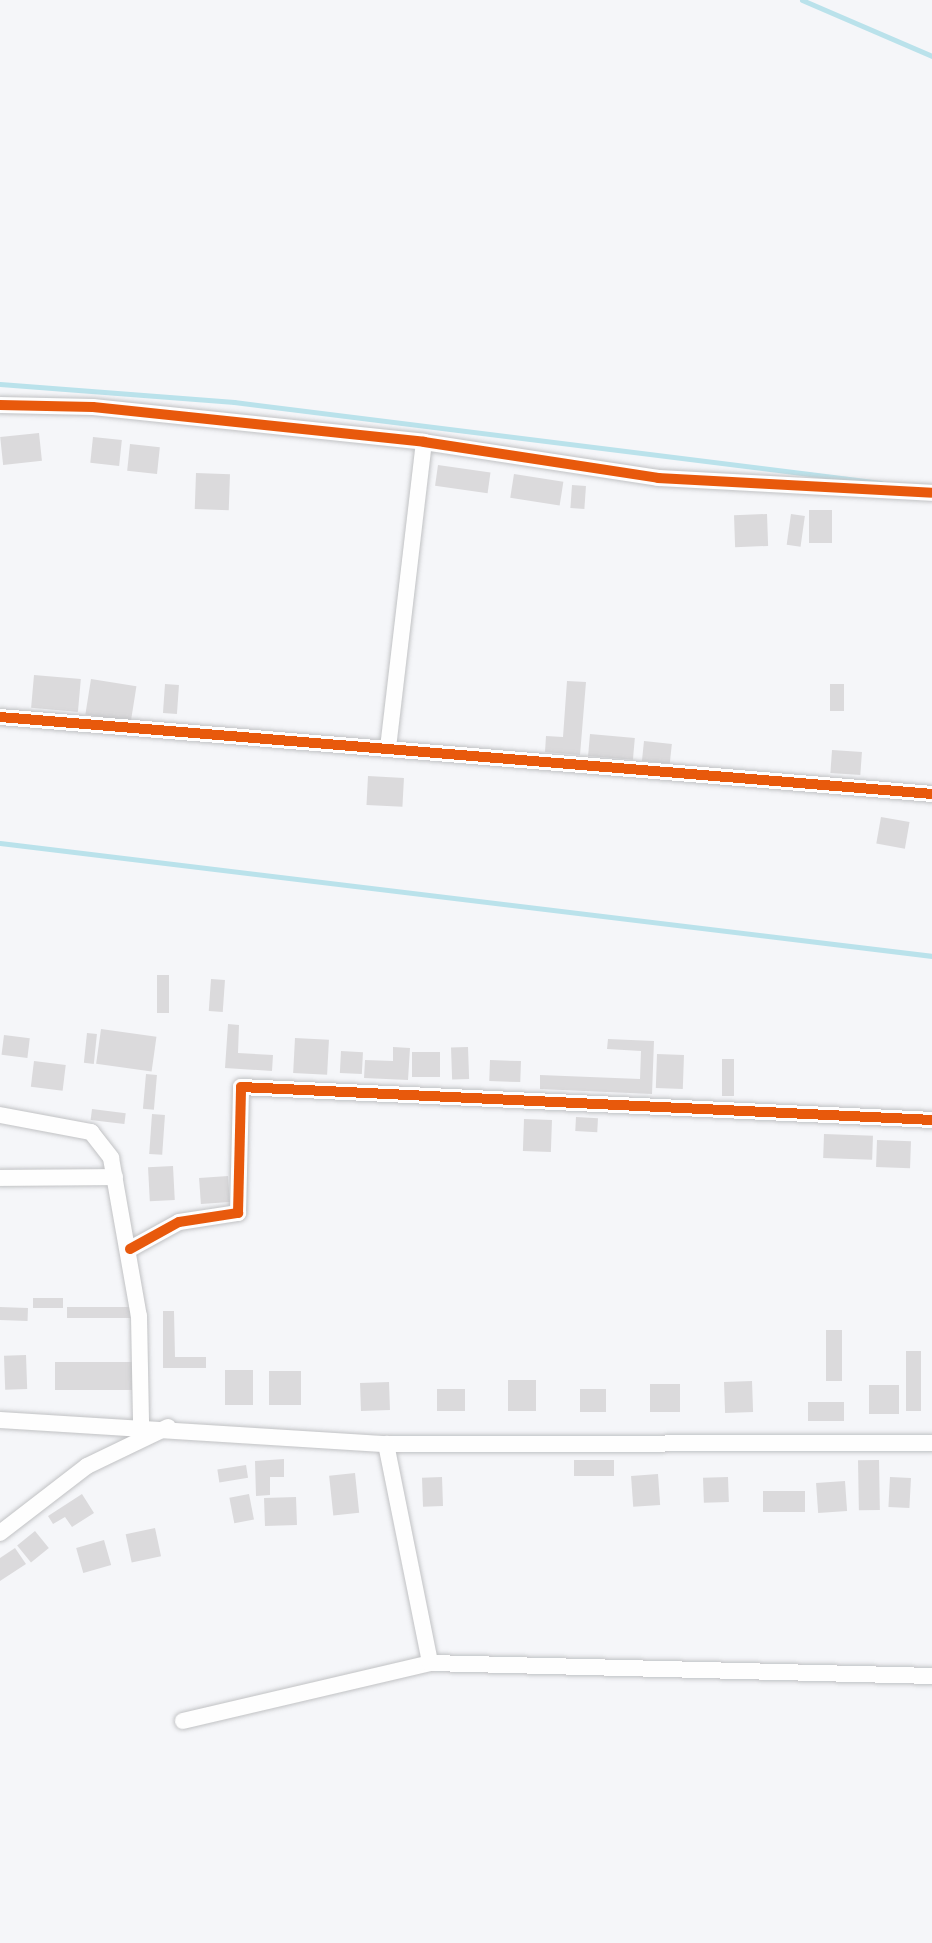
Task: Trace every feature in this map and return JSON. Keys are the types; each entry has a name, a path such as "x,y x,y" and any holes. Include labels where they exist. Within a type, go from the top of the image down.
{"street":[{"path":"0,405 93,407 424,442 658,478 932,493"},
{"path":"388,748 424,442"},
{"path":"0,717 932,794"},
{"path":"130,1249 179,1222 238,1213 241,1087 932,1120"},
{"path":"0,1115 91,1132 111,1158 130,1249 141,1424"},
{"path":"0,1178 115,1177"},
{"path":"0,1420 141,1424 386,1444 932,1443"},
{"path":"0,1533 87,1466 170,1427"},
{"path":"386,1444 430,1663"},
{"path":"183,1721 430,1663 932,1676"}],"building":[{"path":"39,433 42,461 3,465 0,437"},
{"path":"93,437 122,440 119,466 90,463"},
{"path":"130,444 160,447 157,474 127,471"},
{"path":"438,465 490,472 488,493 435,486"},
{"path":"196,473 230,474 229,510 195,509"},
{"path":"514,474 563,482 560,506 510,498"},
{"path":"572,485 586,486 584,509 570,508"},
{"path":"809,510 832,510 832,543 809,543"},
{"path":"767,514 768,546 735,547 734,515"},
{"path":"791,514 805,516 801,547 787,545"},
{"path":"34,675 81,679 78,712 31,708"},
{"path":"91,679 136,686 131,722 85,715"},
{"path":"567,681 586,682 580,755 545,752 546,736 563,737"},
{"path":"165,684 179,685 177,714 163,713"},
{"path":"830,684 844,684 844,711 830,711"},
{"path":"590,734 635,738 633,760 588,756"},
{"path":"644,741 672,744 670,764 642,761"},
{"path":"832,750 862,752 860,775 830,773"},
{"path":"368,776 404,778 402,807 366,805"},
{"path":"881,817 910,822 905,849 876,844"},
{"path":"157,975 169,975 169,1013 157,1013"},
{"path":"211,979 225,980 223,1012 209,1011"},
{"path":"228,1024 239,1025 238,1053 273,1055 272,1071 225,1068"},
{"path":"101,1029 156,1037 152,1071 96,1064"},
{"path":"87,1033 97,1034 94,1064 84,1063"},
{"path":"4,1035 30,1038 27,1058 2,1055"},
{"path":"295,1038 329,1040 327,1075 293,1073"},
{"path":"608,1039 654,1041 652,1094 540,1089 540,1075 640,1079 641,1051 607,1049"},
{"path":"393,1047 410,1048 408,1080 364,1078 365,1060 393,1061"},
{"path":"468,1047 469,1079 452,1080 451,1048"},
{"path":"341,1051 363,1052 362,1074 340,1073"},
{"path":"412,1052 440,1052 440,1077 412,1077"},
{"path":"657,1054 684,1055 683,1089 656,1088"},
{"path":"722,1059 734,1059 734,1096 722,1096"},
{"path":"490,1060 521,1061 520,1082 489,1081"},
{"path":"34,1061 66,1065 63,1091 31,1087"},
{"path":"146,1074 157,1075 154,1110 143,1109"},
{"path":"92,1109 126,1113 124,1124 91,1120"},
{"path":"152,1114 165,1115 162,1155 149,1154"},
{"path":"576,1117 598,1118 597,1132 575,1131"},
{"path":"524,1119 552,1120 551,1152 523,1151"},
{"path":"824,1134 873,1136 872,1160 823,1158"},
{"path":"877,1140 911,1141 910,1168 876,1167"},
{"path":"173,1166 175,1200 150,1201 148,1167"},
{"path":"228,1176 230,1202 201,1204 199,1178"},
{"path":"33,1298 63,1298 63,1308 33,1308"},
{"path":"0,1307 28,1308 28,1321 0,1320"},
{"path":"67,1307 130,1307 130,1318 67,1318"},
{"path":"163,1311 174,1311 175,1357 206,1357 206,1368 163,1368"},
{"path":"826,1330 842,1330 842,1381 826,1381"},
{"path":"906,1351 921,1351 921,1411 906,1411"},
{"path":"26,1355 27,1389 5,1390 4,1356"},
{"path":"55,1362 132,1362 132,1390 55,1390"},
{"path":"225,1370 253,1370 253,1405 225,1405"},
{"path":"269,1371 301,1371 301,1405 269,1405"},
{"path":"508,1380 536,1380 536,1411 508,1411"},
{"path":"752,1381 753,1412 725,1413 724,1382"},
{"path":"389,1382 390,1410 361,1411 360,1383"},
{"path":"650,1384 680,1384 680,1412 650,1412"},
{"path":"869,1385 899,1385 899,1414 869,1414"},
{"path":"437,1389 465,1389 465,1411 437,1411"},
{"path":"580,1389 606,1389 606,1412 580,1412"},
{"path":"808,1402 844,1402 844,1421 808,1421"},
{"path":"284,1459 284,1477 270,1477 270,1495 256,1496 255,1461"},
{"path":"574,1460 614,1460 614,1476 574,1476"},
{"path":"858,1460 879,1460 880,1510 859,1510"},
{"path":"246,1465 248,1478 219,1482 217,1470"},
{"path":"355,1473 359,1513 333,1515 329,1476"},
{"path":"658,1474 660,1505 633,1507 631,1476"},
{"path":"442,1477 443,1506 423,1507 422,1478"},
{"path":"728,1477 729,1502 704,1503 703,1478"},
{"path":"890,1477 911,1478 909,1508 888,1507"},
{"path":"845,1481 847,1511 818,1513 816,1483"},
{"path":"763,1491 805,1491 805,1512 763,1512"},
{"path":"82,1494 94,1513 72,1527 65,1517 53,1524 48,1516"},
{"path":"249,1494 254,1520 234,1523 229,1498"},
{"path":"296,1497 297,1525 265,1526 264,1498"},
{"path":"155,1528 161,1556 132,1563 126,1534"},
{"path":"35,1531 49,1548 31,1563 17,1545"},
{"path":"104,1540 111,1565 83,1573 76,1548"},
{"path":"15,1548 26,1564 0,1581 0,1558"}],"waterway":[{"path":"802,0 932,56"},
{"path":"0,384 234,402 881,483"},
{"path":"0,843 932,956"}],"cycle path":[{"path":"0,405 93,407 424,442 658,478 932,493"},
{"path":"0,717 932,794"},
{"path":"130,1249 179,1222 238,1213 241,1087 932,1120"}]}
